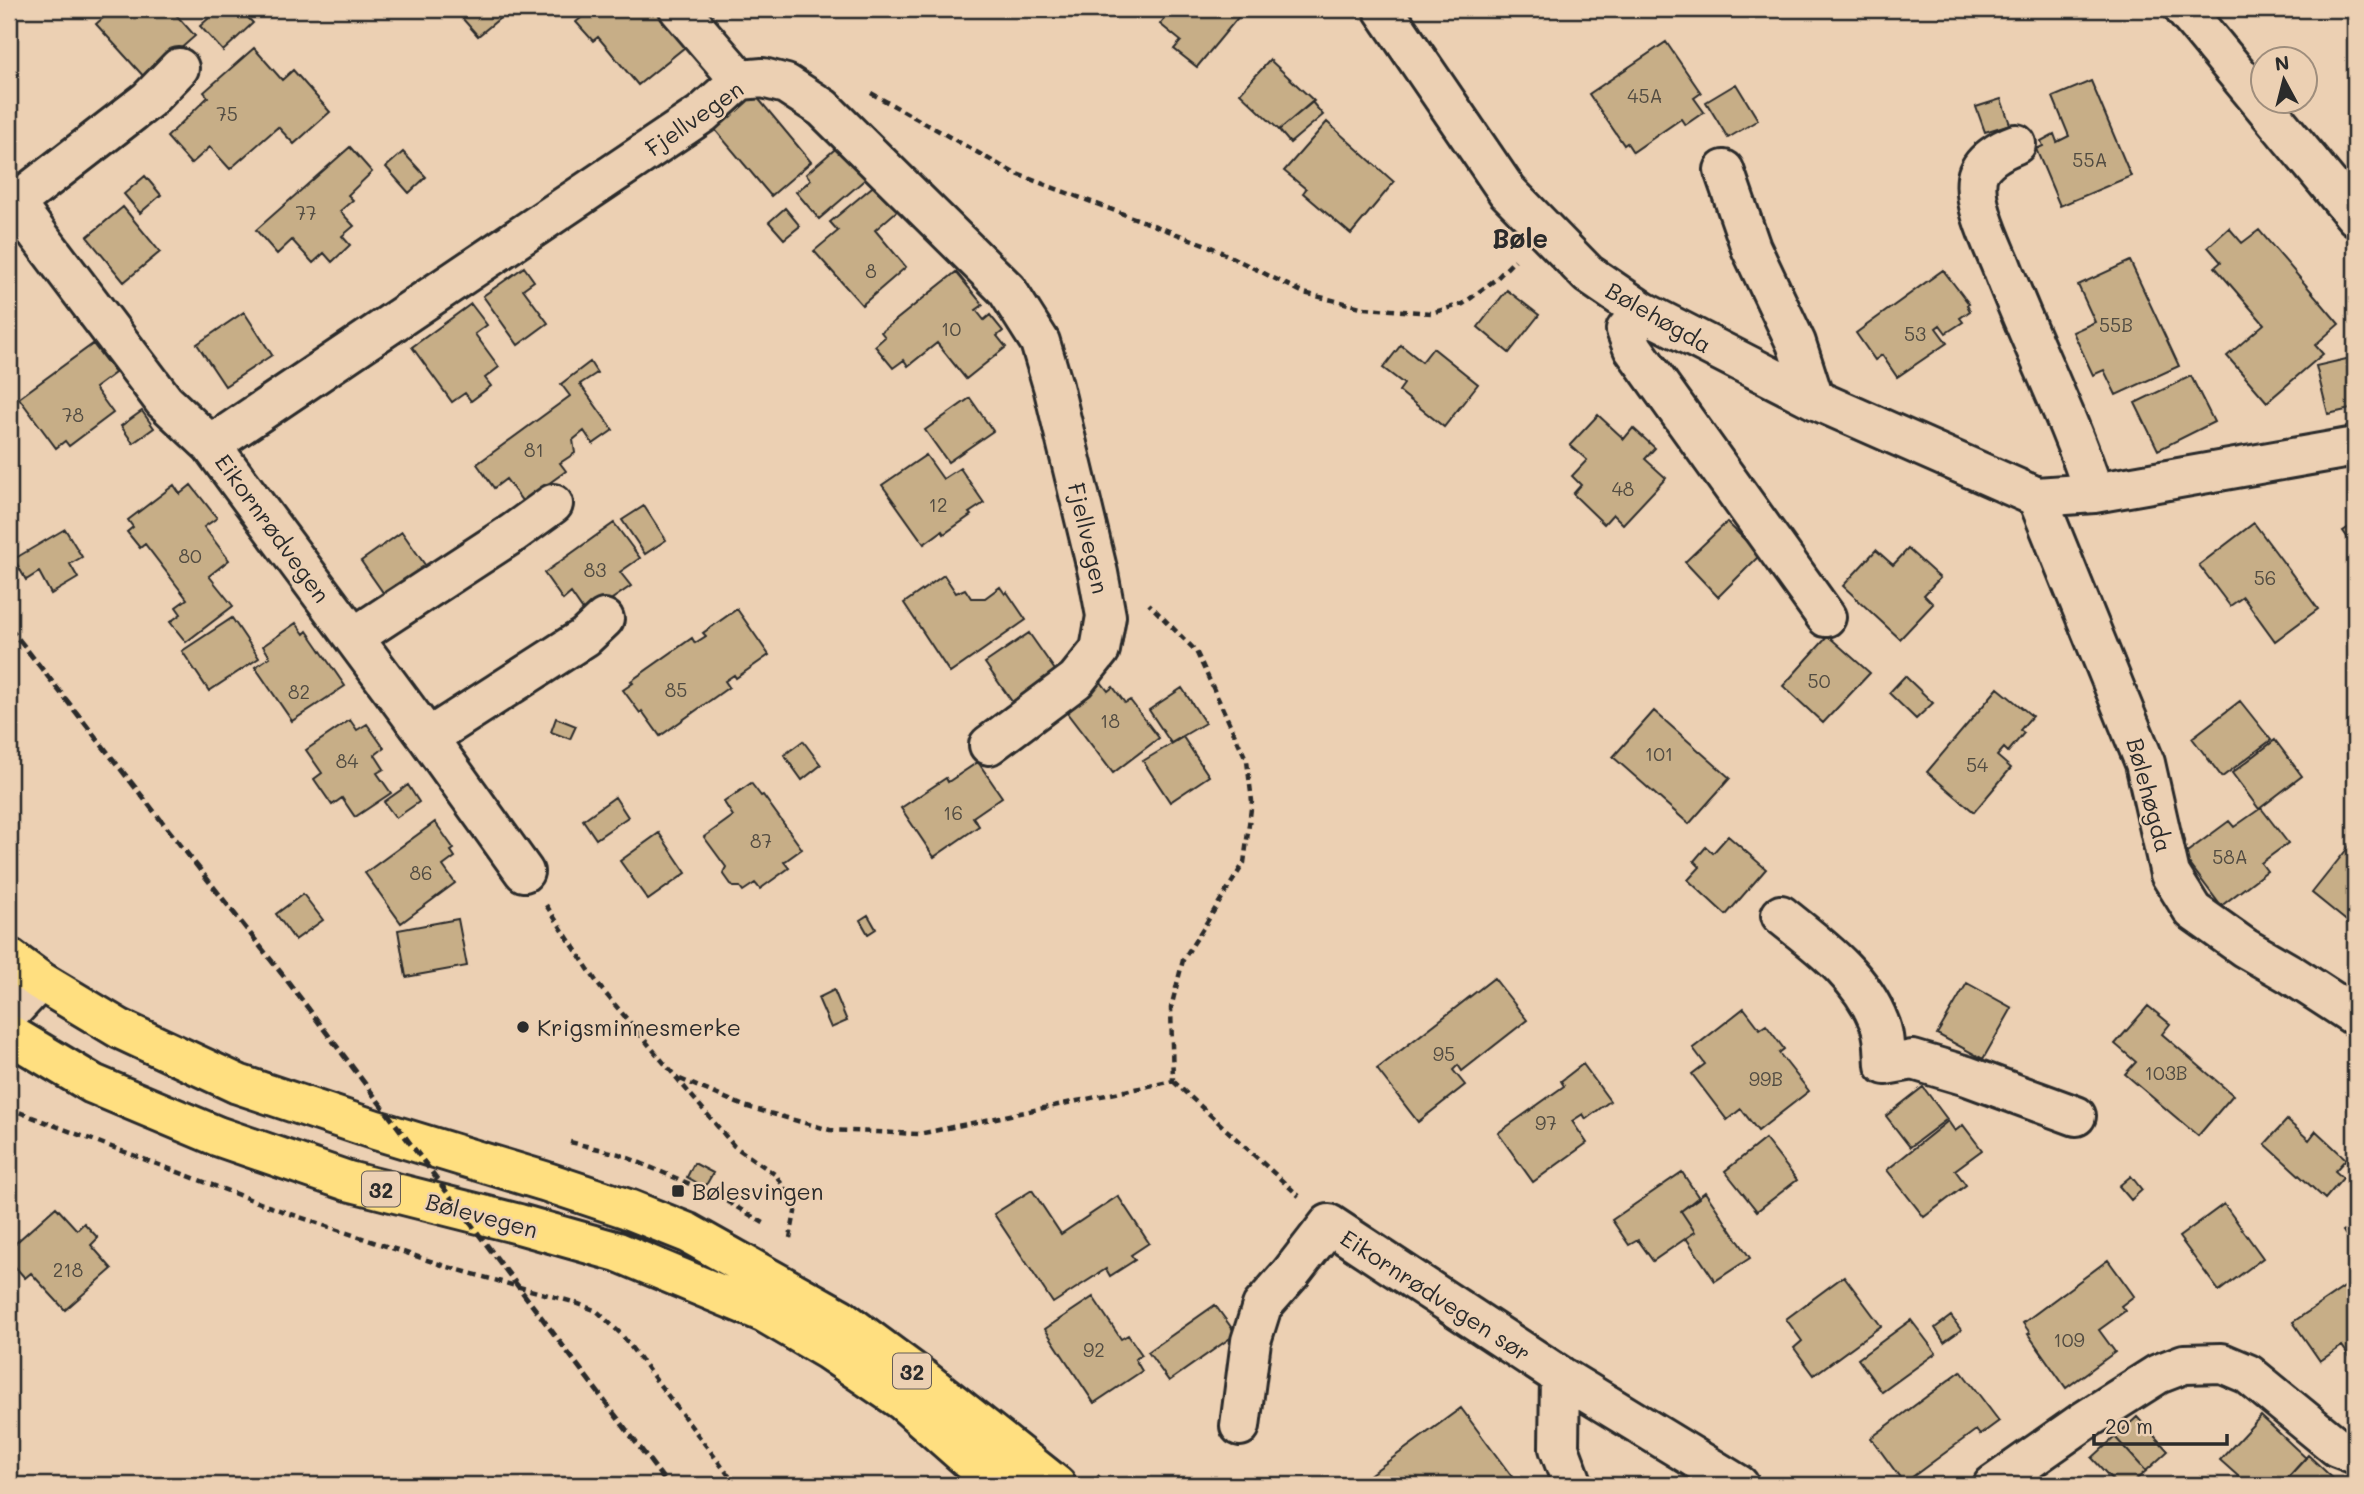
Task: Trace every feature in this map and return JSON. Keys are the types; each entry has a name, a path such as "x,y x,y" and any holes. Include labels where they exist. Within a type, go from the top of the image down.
{"main road":[{"name":"32","path":"9,958 40,981 120,1029 238,1084 376,1130 544,1181 628,1209 688,1233 840,1318 924,1380 1056,1485"},
{"name":"Bølevegen","path":"9,1034 93,1084 217,1136 348,1181 618,1252 765,1313 828,1350 903,1401 998,1485"}],"street":[{"path":"679,9 734,71"},
{"name":"Bølehøgda","path":"1383,9 1507,191 1543,231 1588,274 1642,311 1814,399 2037,498 2094,493 2355,447"},
{"path":"2184,9 2355,216"},
{"path":"12,200 148,100 179,68"},
{"name":"Fjellvegen","path":"211,445 702,114 734,71 786,85 823,108 1007,290 1041,342 1106,615 1100,650 1076,680 989,746"},
{"path":"2016,144 2003,149 1983,166 1977,177 1981,215 2081,454 2094,493"},
{"path":"1724,170 1751,248 1796,343 1814,399"},
{"name":"Eikornrødvegen","path":"12,200 164,401 211,445 524,872"},
{"path":"1642,311 1626,330 1633,348 1826,617"},
{"name":"Bølehøgda","path":"2037,498 2145,763 2170,874 2176,884 2193,911 2245,948 2355,1016"},
{"path":"354,637 553,504"},
{"path":"428,738 585,638 604,619"},
{"path":"1781,915 1835,960 1865,993 1880,1023 1885,1065 1913,1060 1967,1076 2076,1116"},
{"path":"9,1013 40,981"},
{"name":"Eikornrødvegen sør","path":"1240,1426 1251,1341 1262,1306 1292,1273 1329,1224 1560,1376 1739,1485"},
{"path":"1993,1485 2084,1421 2158,1374 2184,1364 2222,1363 2248,1374 2337,1447 2355,1454"},
{"path":"1560,1376 1559,1448 1573,1485"}],"path":[{"path":"869,92 1014,173 1209,246 1304,293 1365,308 1431,313 1463,304 1496,279 1543,231"},
{"path":"1098,573 1130,585 1195,651 1247,761 1252,801 1244,863 1182,960 1171,1008 1173,1081 1329,1224"},
{"path":"524,872 600,987 734,1146 776,1175 796,1208 790,1238"},
{"path":"680,1079 744,1106 830,1130 919,1135 1173,1081"},
{"path":"9,1107 276,1209 448,1267 597,1311 621,1334 736,1485"}],"building":[{"path":"113,9 171,9 195,36 146,79 96,24"},
{"path":"219,9 240,9 253,23 223,51 200,26"},
{"path":"454,9 511,9 478,36"},
{"path":"592,9 654,9 685,47 638,85 598,37 593,41 576,22"},
{"path":"1172,9 1245,9 1197,67 1174,49 1181,41 1160,24"},
{"path":"1666,42 1701,93 1694,98 1704,112 1685,125 1681,119 1633,152 1627,143 1624,145 1589,94"},
{"path":"254,48 282,80 293,70 330,112 294,144 278,127 230,169 210,147 191,164 167,137 208,97 204,92"},
{"path":"1270,60 1314,101 1279,130 1240,93"},
{"path":"2091,81 2131,176 2060,206 2036,149 2043,146 2041,141 2054,134 2057,142 2069,136 2053,97"},
{"path":"1736,84 1758,120 1728,138 1706,102"},
{"path":"752,91 811,162 771,196 711,125"},
{"path":"2001,99 2010,124 1985,132 1976,107"},
{"path":"1312,102 1323,115 1290,143 1279,130"},
{"path":"1327,122 1394,182 1351,234 1303,193 1306,189 1284,171"},
{"path":"841,144 869,176 819,219 796,192 811,180 806,174"},
{"path":"350,147 372,172 348,195 353,200 340,211 354,226 342,236 350,245 332,262 324,253 313,263 292,240 277,254 256,230"},
{"path":"403,152 426,177 409,193 386,167"},
{"path":"145,176 161,195 140,213 124,194"},
{"path":"883,178 905,204 875,230 906,267 862,305 814,251 838,231 830,222"},
{"path":"123,207 160,252 124,282 87,237"},
{"path":"785,208 800,226 784,239 769,222"},
{"path":"2229,228 2242,243 2259,230 2339,324 2315,345 2323,354 2267,402 2227,356 2264,324 2215,267 2221,262 2208,247"},
{"path":"2130,261 2179,366 2116,395 2104,370 2093,375 2073,332 2095,322 2078,285"},
{"path":"524,267 534,281 523,289 548,323 518,345 483,296"},
{"path":"1943,270 1969,304 1967,305 1970,311 1960,318 1963,322 1946,333 1940,325 1936,328 1947,343 1897,377 1882,355 1875,360 1856,333"},
{"path":"956,272 983,305 976,310 984,320 990,315 1003,331 997,336 1006,347 966,379 937,343 908,366 904,360 893,368 875,346 885,337 881,332"},
{"path":"1507,290 1539,315 1509,353 1478,327"},
{"path":"471,304 487,325 475,334 499,367 485,378 491,386 471,401 465,393 452,402 412,347"},
{"path":"244,312 272,355 225,386 197,344"},
{"path":"93,344 115,373 95,388 113,413 69,446 65,441 56,448 19,398"},
{"path":"1401,345 1422,362 1433,348 1478,384 1444,427 1399,391 1404,384 1383,368"},
{"path":"2355,357 2355,408 2328,414 2316,366"},
{"path":"590,362 597,373 580,384 613,430 593,444 584,431 573,440 575,453 560,463 566,471 523,502 506,479 494,488 477,464 570,396 561,384"},
{"path":"2191,376 2214,422 2158,450 2135,403"},
{"path":"970,398 993,431 948,462 925,430"},
{"path":"142,411 154,428 133,443 121,426"},
{"path":"1598,415 1624,439 1633,428 1655,448 1645,459 1666,478 1623,524 1613,514 1604,524 1573,494 1581,485 1572,476 1587,460 1570,445"},
{"path":"926,455 943,479 960,468 984,503 944,534 942,531 924,544 882,485"},
{"path":"174,485 180,494 191,485 217,518 204,527 229,560 209,576 233,606 186,642 170,622 181,614 176,607 187,599 145,544 140,548 127,532 133,527 128,520"},
{"path":"644,506 666,540 645,554 622,520"},
{"path":"1727,522 1760,555 1718,597 1685,562"},
{"path":"614,523 640,558 620,572 631,586 587,616 571,593 563,600 544,573"},
{"path":"2254,523 2318,609 2275,641 2243,597 2230,606 2199,565"},
{"path":"2355,523 2355,548 2343,531"},
{"path":"65,529 82,557 70,564 78,578 51,594 39,572 26,580 14,559"},
{"path":"402,532 430,572 389,601 361,561"},
{"path":"1908,549 1940,578 1924,595 1933,604 1900,639 1843,586 1876,550 1893,565"},
{"path":"944,575 956,593 965,589 971,598 985,598 1000,587 1005,594 1007,592 1026,620 950,673 904,603"},
{"path":"737,609 769,655 736,678 734,675 725,681 729,687 660,736 623,690 633,683 631,681 692,638 695,643 706,636 703,633"},
{"path":"232,618 259,658 209,691 182,651"},
{"path":"296,623 304,634 307,631 345,686 292,721 255,667 270,657 263,646"},
{"path":"1029,633 1057,673 1013,703 985,663"},
{"path":"1828,636 1870,673 1823,723 1783,686"},
{"path":"1094,673 1108,691 1113,687 1125,703 1130,700 1159,738 1113,773 1057,700"},
{"path":"1905,676 1933,703 1916,719 1889,693"},
{"path":"1182,688 1205,723 1171,743 1149,710"},
{"path":"1998,688 2032,716 2020,730 2024,733 2008,752 2004,748 1997,756 2011,768 1974,812 1927,772"},
{"path":"2240,701 2271,740 2222,777 2192,738"},
{"path":"1654,711 1730,778 1689,824 1613,757"},
{"path":"556,718 576,726 570,739 551,732"},
{"path":"350,720 357,730 367,724 384,748 375,755 384,769 377,773 391,793 355,817 342,798 332,805 314,779 322,773 306,750"},
{"path":"1183,737 1209,776 1170,802 1143,761"},
{"path":"2275,740 2302,776 2259,809 2232,773"},
{"path":"803,741 821,765 802,780 784,755"},
{"path":"978,762 1002,797 973,817 979,826 934,857 901,808 946,778 948,782"},
{"path":"751,783 761,796 763,795 802,849 784,862 789,868 760,889 755,883 743,891 740,887 733,887 723,873 726,867 704,837 733,816 724,802"},
{"path":"408,785 419,802 396,818 384,802"},
{"path":"615,797 628,817 596,839 583,820"},
{"path":"2261,808 2288,843 2261,863 2267,871 2221,906 2183,855 2229,821 2234,827"},
{"path":"435,822 454,849 451,851 455,857 443,866 455,883 401,923 365,873"},
{"path":"659,833 686,873 648,900 620,861"},
{"path":"1728,836 1766,869 1726,915 1688,880 1700,867 1694,861 1706,847 1713,853"},
{"path":"2355,839 2355,928 2312,893"},
{"path":"303,894 323,920 295,940 276,914"},
{"path":"868,915 876,929 868,934 860,920"},
{"path":"458,919 467,966 406,977 398,930"},
{"path":"1494,978 1527,1020 1462,1071 1458,1065 1453,1070 1465,1085 1418,1122 1377,1069"},
{"path":"1967,983 2012,1008 1983,1059 1937,1034"},
{"path":"834,990 847,1021 831,1028 818,998"},
{"path":"2148,1006 2170,1024 2162,1034 2233,1095 2198,1136 2125,1074 2136,1062 2115,1044"},
{"path":"1744,1008 1760,1029 1766,1025 1784,1049 1779,1053 1809,1091 1758,1131 1741,1109 1727,1120 1692,1074 1705,1064 1693,1048"},
{"path":"1583,1064 1610,1101 1586,1119 1583,1114 1572,1121 1587,1143 1533,1182 1498,1133 1564,1086 1561,1081"},
{"path":"1923,1087 1947,1119 1910,1147 1886,1116"},
{"path":"2287,1120 2309,1140 2316,1131 2346,1159 2335,1171 2343,1178 2325,1199 2265,1144"},
{"path":"1948,1121 1955,1131 1963,1125 1982,1150 1955,1170 1966,1185 1924,1217 1887,1170"},
{"path":"1765,1139 1797,1180 1757,1211 1725,1171"},
{"path":"694,1163 713,1173 705,1187 687,1177"},
{"path":"1682,1172 1699,1198 1681,1211 1695,1232 1653,1261 1638,1240 1629,1245 1612,1220"},
{"path":"2131,1176 2142,1190 2131,1200 2119,1186"},
{"path":"1032,1190 1061,1234 1118,1196 1149,1243 1131,1255 1135,1260 1110,1276 1106,1269 1053,1303 994,1214"},
{"path":"1705,1192 1750,1258 1715,1281 1686,1238 1695,1232 1681,1211"},
{"path":"2224,1204 2263,1258 2219,1291 2179,1237"},
{"path":"56,1207 77,1230 84,1223 98,1238 91,1245 112,1269 65,1310 31,1273 25,1278 9,1260 9,1249"},
{"path":"2355,1223 2355,1250 2343,1231"},
{"path":"2108,1260 2134,1296 2121,1306 2125,1311 2099,1330 2115,1352 2066,1388 2023,1323"},
{"path":"1844,1276 1881,1326 1814,1375 1794,1348 1802,1341 1786,1319"},
{"path":"2355,1280 2355,1362 2342,1346 2320,1361 2293,1322"},
{"path":"1093,1297 1121,1339 1128,1335 1142,1355 1135,1359 1142,1371 1094,1403 1045,1329"},
{"path":"1215,1305 1236,1334 1169,1381 1148,1352"},
{"path":"1951,1316 1961,1330 1944,1342 1935,1328"},
{"path":"1911,1320 1936,1353 1882,1392 1858,1359"},
{"path":"1961,1371 1999,1421 1980,1435 1976,1430 1904,1483 1871,1438"},
{"path":"1461,1408 1518,1485 1368,1485 1364,1479"},
{"path":"2261,1416 2306,1458 2281,1485 2248,1485 2220,1460"},
{"path":"2137,1417 2168,1451 2146,1471 2115,1437"},
{"path":"2115,1437 2146,1471 2130,1485 2117,1485 2092,1458"},
{"path":"2308,1455 2340,1485 2281,1485"}],"railway":[{"path":"9,627 289,983 668,1485"}],"place":[{"name":"Krigsminnesmerke","path":"523,1027"},
{"name":"Bølesvingen","path":"678,1191"}],"district":[{"name":"Bøle","path":"1520,238"}]}
